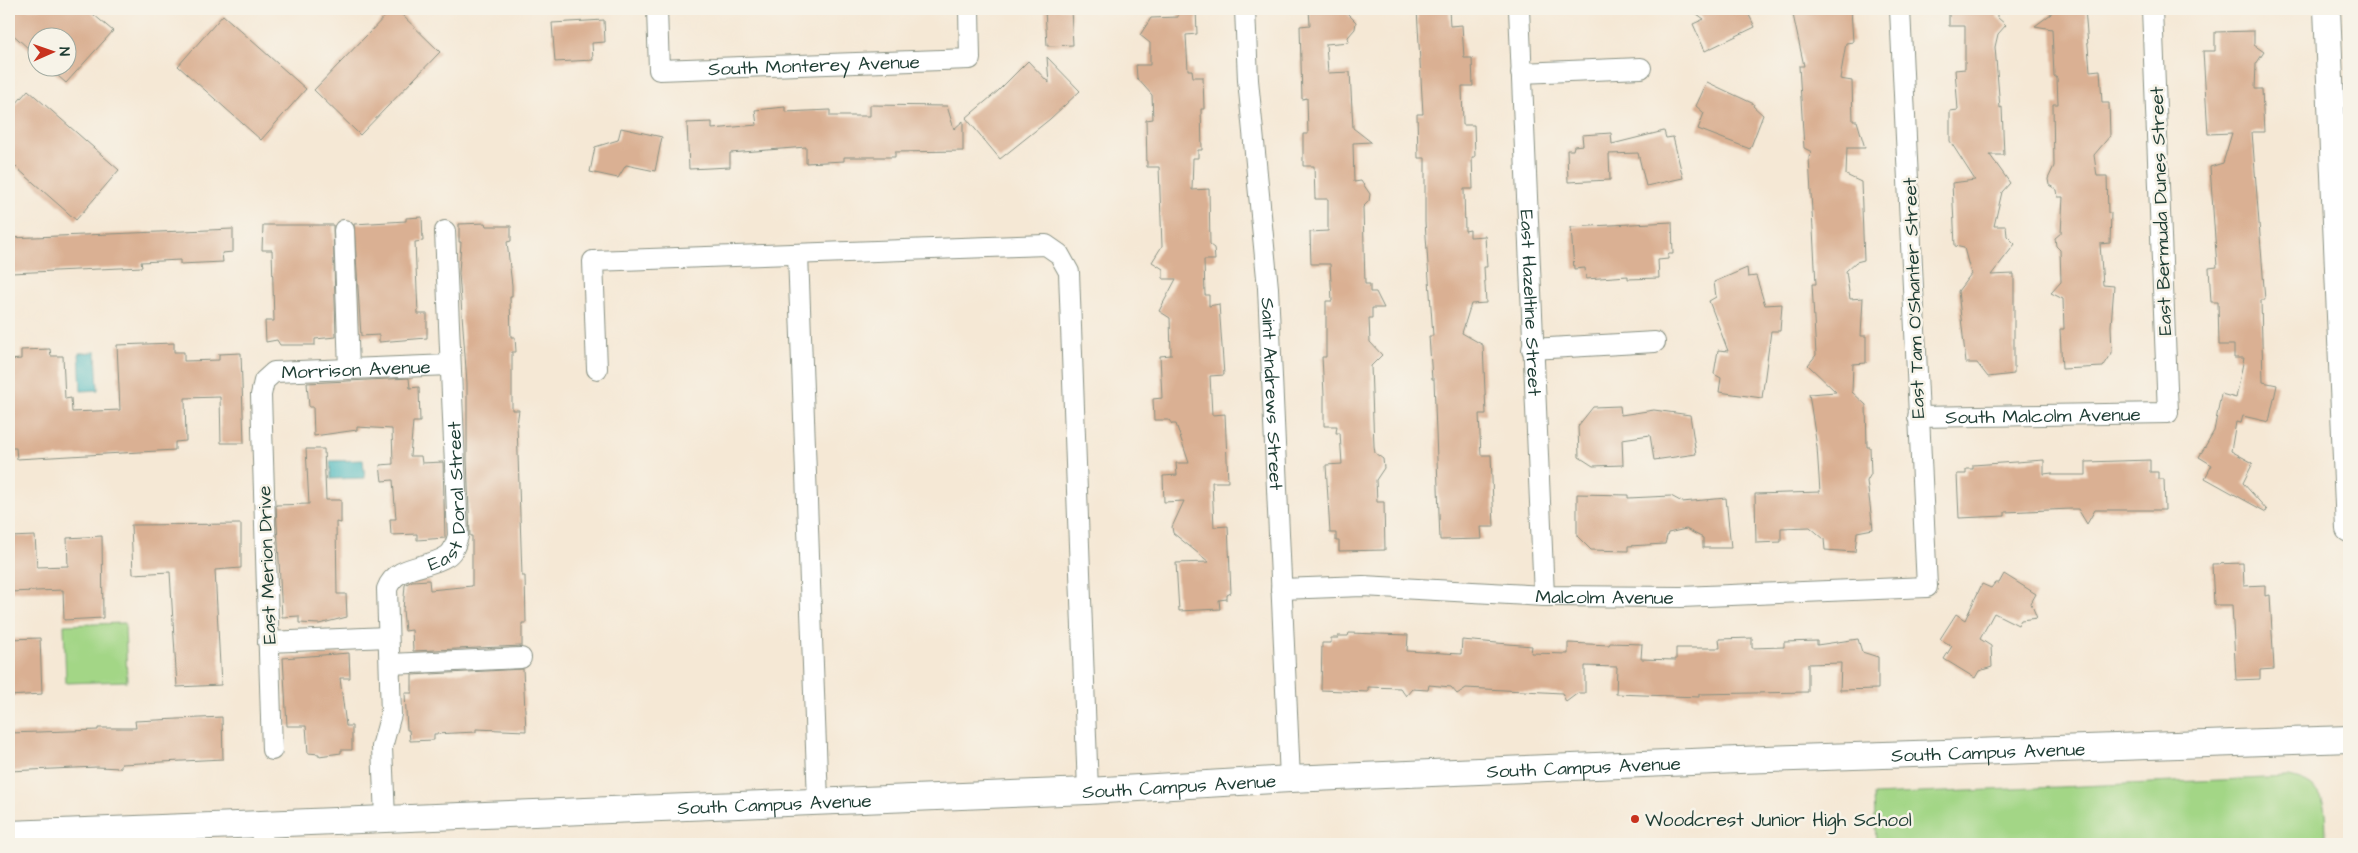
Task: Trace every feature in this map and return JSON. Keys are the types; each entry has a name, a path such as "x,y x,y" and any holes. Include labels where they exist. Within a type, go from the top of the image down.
{"street":[{"name":"South Monterey Avenue","path":"657,9 659,70 970,59 969,9"},
{"name":"Saint Andrews Street","path":"1245,9 1248,80 1268,288 1290,779"},
{"name":"East Hazeltine Street","path":"1519,9 1544,596"},
{"name":"East Tam O'Shanter Street","path":"1900,9 1927,587"},
{"name":"East Bermuda Dunes Street","path":"2152,9 2168,413"},
{"path":"2327,9 2343,244 2349,529"},
{"path":"1521,73 1641,68"},
{"path":"344,230 350,369"},
{"name":"East Doral Street","path":"386,818 382,747 390,714 387,589 397,574 448,556 455,546 458,536 445,231"},
{"path":"597,369 593,261 1046,245 1058,254 1068,272 1088,791"},
{"path":"798,254 818,802"},
{"path":"1532,349 1655,342"},
{"name":"Morrison Avenue","path":"264,381 274,372 450,365"},
{"name":"East Merion Drive","path":"264,381 261,395 272,750"},
{"name":"South Malcolm Avenue","path":"1918,417 2168,413"},
{"name":"Malcolm Avenue","path":"1281,589 1364,586 1544,596 1681,597 1927,587"},
{"path":"268,642 388,637"},
{"path":"390,664 521,658"},
{"name":"South Campus Avenue","path":"9,834 262,834 386,818 1088,791 1290,779 1748,759 2349,739"}],"green space":[{"path":"125,623 127,681 66,683 64,625"},
{"path":"2289,777 2312,786 2318,793 2325,810 2326,844 1876,844 1874,795"}],"water":[{"path":"96,352 98,390 81,391 79,353"},
{"path":"363,460 365,478 331,479 330,461"}],"building":[{"path":"9,9 87,9 113,31 78,70 78,28 28,28 28,48 9,31"},
{"path":"392,9 396,9 440,52 360,135 314,90"},
{"path":"1045,9 1071,9 1073,45 1047,46"},
{"path":"1178,9 1196,9 1197,34 1186,35 1188,70 1192,70 1193,77 1203,77 1204,109 1201,109 1202,150 1198,150 1198,158 1193,158 1192,190 1209,189 1210,245 1214,248 1215,260 1204,260 1205,295 1209,295 1209,306 1219,304 1224,375 1210,376 1212,415 1225,414 1228,482 1212,482 1214,527 1228,526 1231,593 1227,595 1227,599 1219,600 1220,609 1179,611 1176,563 1209,562 1173,533 1172,527 1184,501 1164,502 1163,476 1177,475 1176,463 1189,463 1176,424 1172,424 1169,420 1154,420 1153,399 1162,398 1160,356 1171,355 1170,318 1159,311 1176,279 1163,279 1163,269 1152,262 1162,246 1159,167 1147,167 1146,120 1153,119 1152,95 1137,78 1136,65 1150,65 1150,43 1140,35 1151,18 1178,17"},
{"path":"1309,9 1347,9 1347,13 1356,22 1355,29 1348,37 1349,42 1326,44 1328,73 1350,72 1353,128 1371,142 1353,143 1354,182 1361,181 1370,194 1369,201 1363,207 1365,284 1370,284 1370,292 1376,292 1384,308 1372,308 1372,318 1369,318 1370,342 1382,355 1371,366 1374,446 1375,453 1383,459 1384,468 1376,480 1377,502 1384,502 1385,550 1339,551 1339,541 1336,541 1336,533 1330,533 1326,465 1342,464 1340,433 1336,433 1337,426 1324,426 1322,357 1326,357 1326,301 1332,301 1330,264 1311,264 1310,232 1328,231 1328,199 1315,199 1314,166 1303,166 1303,134 1308,134 1307,98 1302,99 1300,26 1310,25"},
{"path":"1417,9 1449,9 1450,26 1462,25 1464,58 1472,58 1473,86 1462,86 1463,125 1474,125 1475,157 1472,157 1473,189 1464,189 1465,231 1470,230 1470,237 1485,236 1487,267 1484,267 1486,303 1471,304 1462,333 1483,345 1486,414 1479,414 1481,455 1491,455 1494,527 1481,527 1482,539 1440,540 1434,379 1432,379 1429,336 1433,336 1425,222 1425,158 1418,158 1417,114 1423,114"},
{"path":"1690,9 1746,9 1755,27 1705,51 1693,24 1704,19"},
{"path":"1851,9 1853,42 1846,43 1840,79 1852,81 1853,121 1857,121 1865,148 1847,148 1846,175 1861,182 1864,260 1856,262 1846,271 1850,299 1863,298 1861,336 1866,336 1866,363 1853,364 1852,392 1866,405 1867,447 1870,447 1871,474 1867,481 1873,529 1857,532 1855,552 1825,550 1824,539 1810,527 1781,528 1781,542 1756,543 1755,494 1820,492 1817,447 1809,394 1836,392 1808,365 1816,355 1812,284 1816,284 1809,157 1812,152 1804,148 1799,66 1804,66 1792,10"},
{"path":"1949,9 1997,9 1997,17 2006,25 1998,34 1995,47 2000,108 2002,107 2004,155 1990,155 2010,183 2002,192 1994,226 2006,226 2007,236 2015,244 1991,275 2014,274 2014,374 1988,377 1977,363 1966,363 1958,291 1971,274 1964,248 1955,246 1952,183 1975,180 1950,141 1950,111 1958,110 1955,70 1965,69 1965,26 1949,26"},
{"path":"2051,9 2085,9 2090,71 2100,70 2102,103 2109,103 2110,136 2094,155 2097,176 2107,176 2108,213 2111,213 2110,243 2100,244 2103,285 2114,286 2111,326 2112,353 2103,367 2062,369 2060,329 2064,329 2063,299 2051,293 2061,282 2060,250 2056,246 2055,238 2061,233 2063,197 2058,197 2057,190 2049,185 2048,179 2054,166 2053,104 2058,104 2057,78 2054,76 2052,29 2035,26 2051,14"},
{"path":"223,15 306,89 261,140 178,66"},
{"path":"604,20 605,42 592,43 593,60 555,62 552,23"},
{"path":"2254,31 2254,45 2264,52 2256,64 2255,89 2262,89 2264,132 2252,132 2265,300 2261,300 2263,382 2277,385 2269,422 2243,416 2241,423 2236,422 2231,451 2253,463 2243,483 2267,510 2266,512 2205,478 2212,465 2199,457 2214,431 2221,394 2236,398 2244,358 2234,358 2234,345 2219,345 2218,302 2211,302 2209,268 2217,267 2210,167 2223,163 2232,133 2208,134 2203,51 2215,51 2215,32"},
{"path":"1047,57 1080,91 1050,119 1000,159 966,118 998,91 1028,61 1049,83"},
{"path":"60,78 71,78 66,83"},
{"path":"1707,82 1754,104 1753,106 1763,115 1750,149 1698,129 1704,113 1696,106"},
{"path":"28,90 119,170 76,220 9,161 9,112"},
{"path":"870,105 947,106 954,129 963,121 963,151 895,152 895,157 844,157 844,161 806,163 806,147 730,153 730,167 689,169 687,123 712,122 712,129 757,125 755,110 785,107 785,112 830,110 830,116 870,116"},
{"path":"621,128 662,137 655,171 626,165 618,178 590,172 595,147 618,140"},
{"path":"1664,131 1666,138 1673,137 1683,178 1646,186 1638,153 1609,154 1610,180 1568,182 1567,150 1573,150 1574,146 1583,145 1582,135 1611,133 1612,144"},
{"path":"422,217 423,241 415,242 418,314 427,314 427,338 379,342 379,335 361,336 354,224 406,221 406,218"},
{"path":"1672,222 1673,254 1668,254 1668,259 1658,260 1659,278 1628,279 1628,276 1586,279 1585,268 1574,269 1571,227"},
{"path":"485,223 486,226 511,226 511,241 507,242 512,285 512,297 510,297 511,337 515,337 516,352 512,352 512,410 519,410 517,424 522,576 525,576 526,623 522,623 522,646 413,651 412,630 405,631 403,610 405,585 412,581 429,580 430,590 472,586 472,536 470,536 467,459 467,383 459,273 461,242 459,242 459,224"},
{"path":"263,225 333,225 336,337 315,339 315,345 280,345 277,340 266,342 265,321 274,321 272,250 262,250"},
{"path":"233,229 233,252 222,253 223,262 180,264 180,260 141,262 142,267 11,273 11,264 9,264 9,238"},
{"path":"1747,268 1748,277 1756,276 1765,305 1782,304 1780,331 1771,331 1762,398 1719,392 1721,378 1714,374 1718,350 1728,351 1709,301 1716,297 1714,282"},
{"path":"174,343 174,352 184,352 184,361 219,360 219,354 241,353 244,443 221,443 220,397 185,398 186,441 175,442 175,450 17,459 16,448 9,448 9,360 21,359 21,350 50,349 51,356 63,356 65,399 71,398 72,412 120,410 117,345"},
{"path":"409,378 410,388 419,387 420,422 413,422 410,456 421,456 422,463 443,462 445,538 417,540 417,534 391,535 390,519 396,519 393,480 382,481 380,465 393,464 392,429 357,427 357,430 314,436 313,407 309,407 307,383"},
{"path":"1620,406 1621,415 1654,410 1690,415 1696,454 1654,460 1650,435 1622,439 1623,465 1593,466 1579,457 1578,426 1593,407"},
{"path":"306,449 324,449 326,500 341,500 341,523 336,522 337,594 346,594 347,617 319,624 299,623 299,616 282,617 276,505 309,504"},
{"path":"2044,460 2044,474 2086,475 2086,462 2150,460 2150,472 2158,472 2158,479 2164,479 2165,510 2095,510 2087,524 2078,509 2005,512 2005,516 1959,518 1957,474 1966,474 1966,469 1973,469 1973,465"},
{"path":"1577,494 1628,495 1628,498 1671,496 1682,502 1726,498 1731,548 1703,548 1703,538 1686,529 1668,533 1665,544 1628,546 1628,551 1591,550 1577,536"},
{"path":"241,524 241,568 215,570 221,685 177,687 170,572 133,574 131,525"},
{"path":"35,536 37,567 68,566 67,538 102,536 103,618 64,620 63,590 9,592 9,537"},
{"path":"2243,563 2244,586 2265,585 2265,596 2270,595 2274,669 2260,670 2260,679 2236,680 2232,605 2214,605 2212,564"},
{"path":"2004,574 2036,594 2031,603 2037,618 2021,620 2018,625 1994,613 1980,639 1991,646 1992,667 1979,671 1975,678 1944,659 1952,646 1940,639 1956,614 1965,620 1982,584 1991,588 1995,583 1999,583"},
{"path":"1349,633 1408,635 1407,651 1461,654 1462,640 1532,646 1531,653 1568,654 1568,643 1642,644 1641,659 1676,660 1676,648 1720,648 1719,639 1752,638 1752,648 1784,647 1784,642 1817,641 1817,645 1858,639 1862,652 1878,657 1878,689 1840,690 1841,663 1808,664 1808,692 1699,694 1699,697 1616,694 1617,667 1585,666 1585,693 1578,693 1566,702 1562,693 1466,688 1457,694 1451,687 1429,685 1428,690 1412,689 1406,696 1400,688 1368,687 1368,692 1321,690 1322,643 1331,643 1331,638 1348,636"},
{"path":"40,638 42,694 9,696 9,639"},
{"path":"349,653 350,678 340,678 346,726 352,726 352,750 341,750 341,753 319,756 319,754 308,753 306,726 287,726 283,658"},
{"path":"523,669 526,731 476,729 476,732 434,734 434,740 410,741 409,730 407,730 405,693 412,693 412,675"},
{"path":"222,717 223,759 121,764 121,768 97,767 9,771 9,733 136,728 135,721"}],"place":[{"name":"Woodcrest Junior High School","path":"1635,819"}]}
